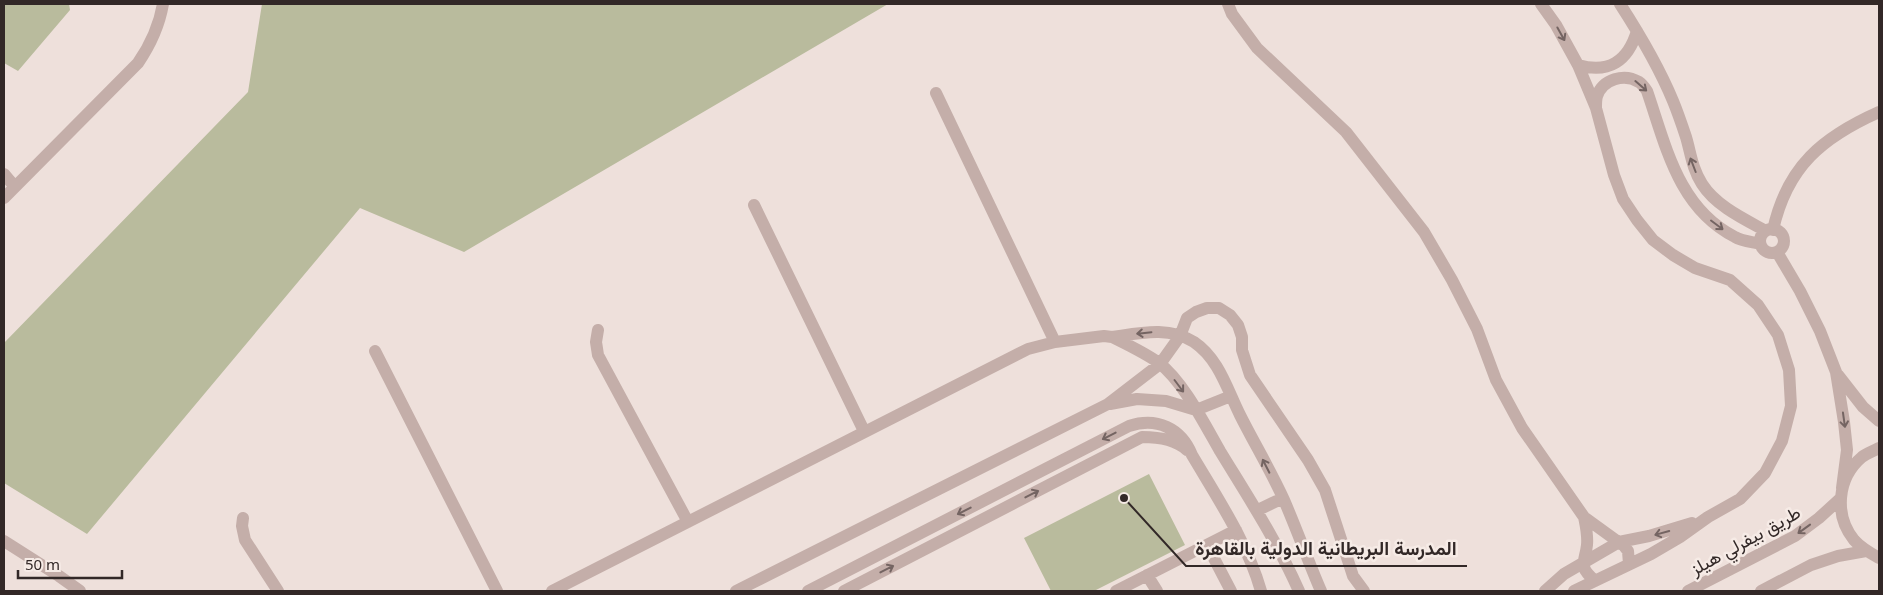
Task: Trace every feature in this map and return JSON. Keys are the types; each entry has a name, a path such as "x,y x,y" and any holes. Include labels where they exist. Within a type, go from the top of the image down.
{"street":[{"path":"4,198 138,63 151,44 160,22 163,4"},
{"path":"1228,4 1232,14 1257,48 1346,132 1424,232 1452,280 1477,329 1496,380 1522,428 1584,517 1619,542 1628,551 1629,564"},
{"path":"1541,4 1556,25 1578,65 1596,108 1614,175 1623,199 1637,220 1653,240 1673,256 1695,268 1730,280 1758,305 1778,335 1789,370 1791,406 1782,441 1765,473 1740,499 1708,517 1680,537 1574,591"},
{"path":"1620,4 1657,66 1673,102 1695,171 1703,185 1713,198 1744,220 1770,230 1778,231 1783,239 1783,244 1777,252"},
{"path":"1578,65 1589,68 1611,65 1624,57 1633,46 1637,31"},
{"path":"1611,65 1616,78"},
{"path":"1596,108 1598,95 1604,84 1616,78 1628,78 1639,82 1647,91 1677,178 1688,196 1701,212 1718,227 1736,238 1760,244 1767,252 1777,252"},
{"path":"936,93 1056,342"},
{"path":"1760,244 1762,234 1770,230 1790,184 1813,152 1844,129 1879,112"},
{"path":"4,174 15,187"},
{"path":"754,205 864,431"},
{"path":"1777,252 1800,290 1820,331 1836,372 1847,450 1841,493 1842,513 1846,528 1855,541 1866,551 1879,558"},
{"path":"736,591 1108,404 1160,364 1180,336 1187,318 1207,308 1219,308 1230,314 1238,325 1242,337 1242,350 1250,375 1308,460 1325,490 1354,576 1364,591"},
{"path":"598,330 596,342 598,355 688,522"},
{"path":"552,591 1028,349 1056,342 1146,332 1162,332 1180,336 1194,342 1217,365 1283,498 1321,591"},
{"path":"1112,337 1160,364 1174,380 1196,410 1258,510 1280,550 1299,591"},
{"path":"375,351 497,591"},
{"path":"1836,372 1863,407 1879,421"},
{"path":"1108,404 1137,399 1166,401 1196,410 1231,396"},
{"path":"808,591 1129,426 1152,422 1164,425 1181,437 1188,445 1236,530 1257,576 1261,591"},
{"path":"1139,423 1142,437"},
{"path":"1163,438 1164,425"},
{"path":"844,591 1142,437 1163,438 1179,443 1192,455"},
{"name":"طريق بيفرلي هيلز","path":"1688,591 1795,536 1819,518 1841,493 1850,471 1863,457 1879,448"},
{"path":"1258,510 1283,498"},
{"path":"1584,517 1587,547 1582,561 1587,572 1595,581"},
{"path":"1545,591 1582,561 1619,542 1679,528 1708,517"},
{"path":"243,518 242,526 245,540 278,591"},
{"path":"1116,591 1236,530"},
{"path":"4,541 80,591"},
{"path":"1207,545 1231,591"},
{"path":"1760,591 1777,587 1811,565 1838,556 1866,551"},
{"path":"1147,575 1157,591"}],"green space":[{"path":"4,4 69,4 70,10 18,71 4,63"},
{"path":"262,4 888,4 464,252 360,208 87,534 4,483 4,343 248,92"},
{"path":"1149,474 1185,545 1094,591 1051,591 1024,538"}],"place":[{"name":"المدرسة البريطانية الدولية بالقاهرة","path":"1124,498"}]}
